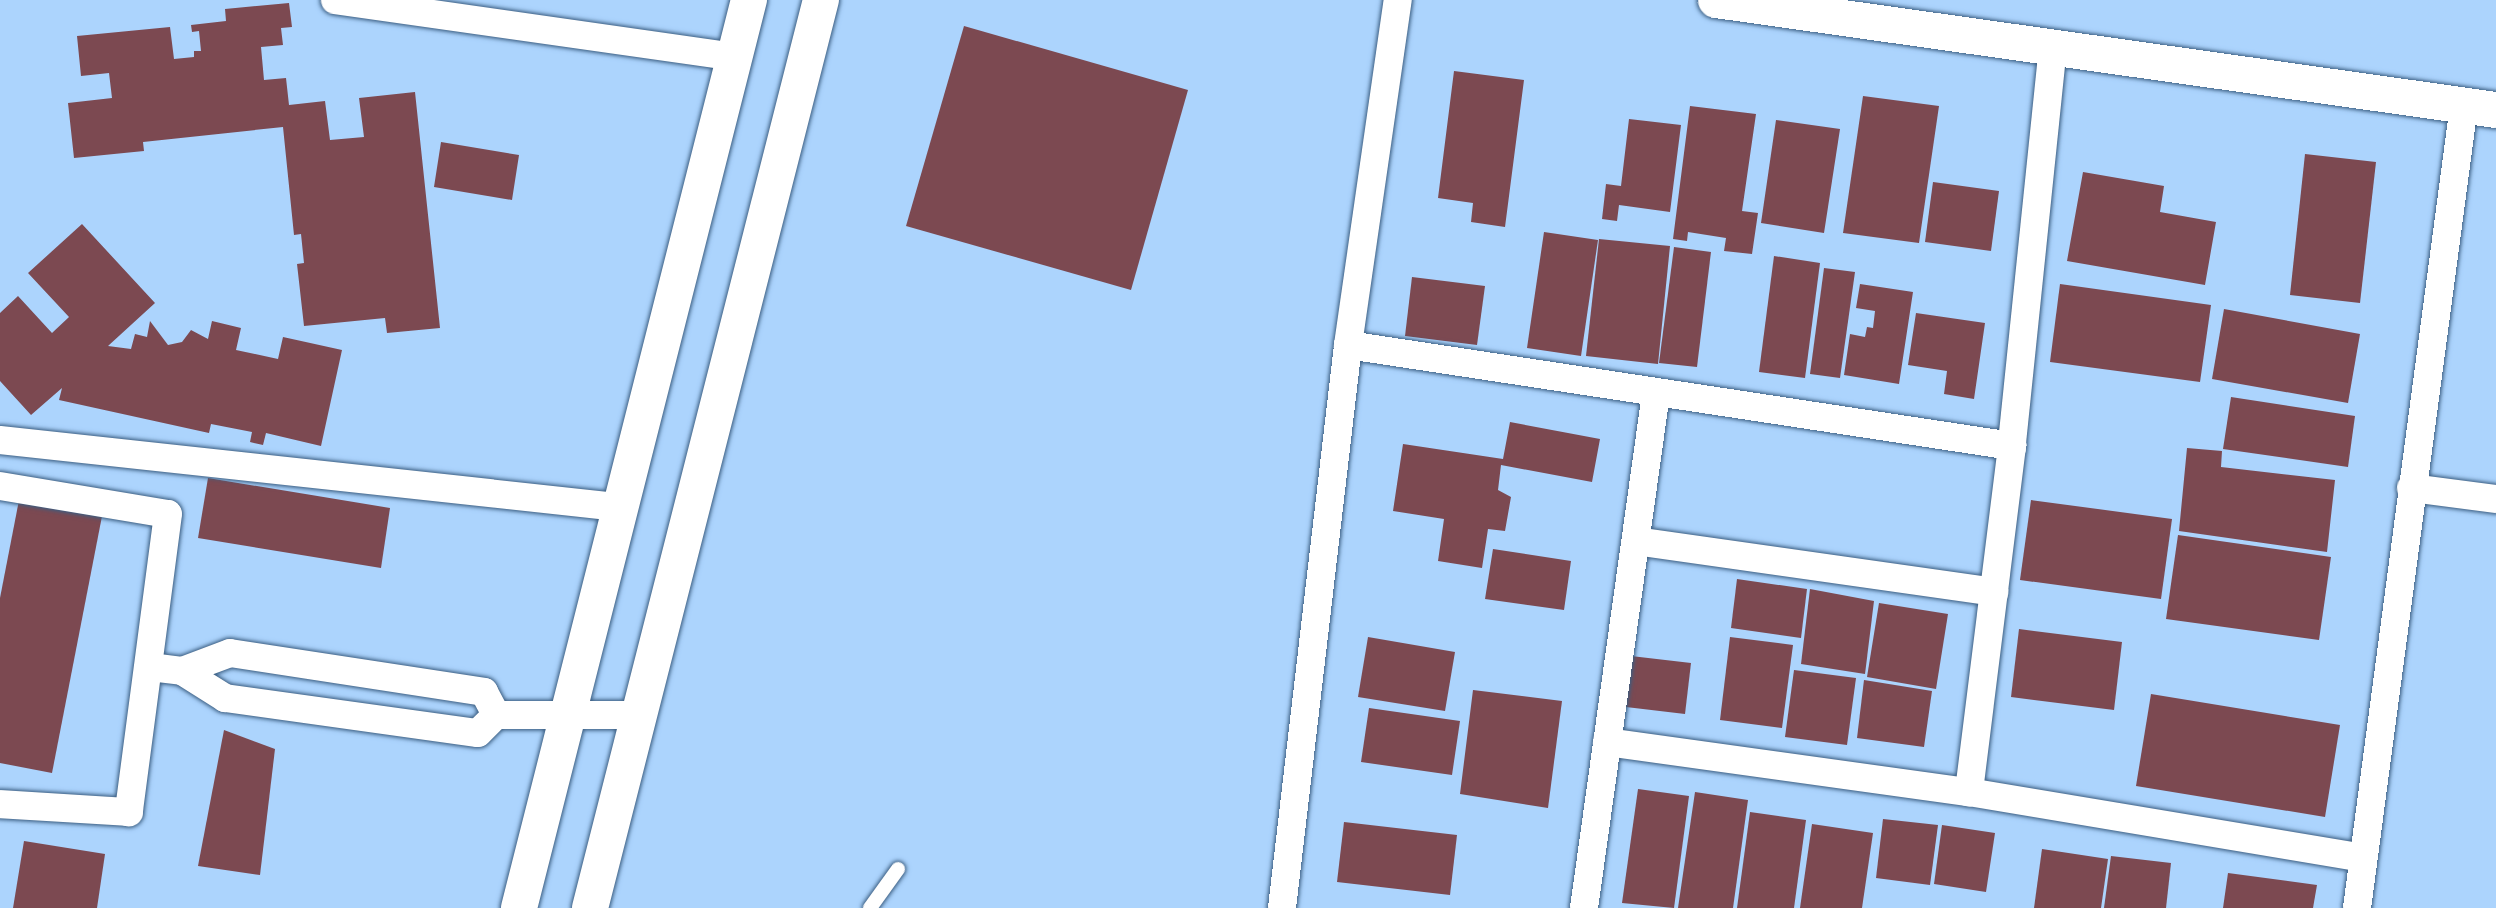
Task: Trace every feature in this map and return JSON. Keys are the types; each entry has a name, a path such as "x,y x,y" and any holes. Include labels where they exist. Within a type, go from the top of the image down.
{"street":[{"path":"335,0 734,57"},
{"path":"519,908 569,717 618,507 749,0"},
{"path":"590,908 821,0"},
{"path":"1282,908 1348,345 1398,0"},
{"path":"1716,0 2480,108 2411,488 2357,908"},
{"path":"1969,792 2012,446 2053,46"},
{"path":"1348,345 2012,446"},
{"path":"1584,908 1656,393"},
{"path":"0,440 618,507"},
{"path":"2411,488 2496,499"},
{"path":"0,804 129,812 168,514 3,489"},
{"path":"1636,541 1994,592"},
{"path":"182,671 230,653 484,692 496,715"},
{"path":"150,667 182,671 225,698 478,733 496,715 637,715"},
{"path":"1607,742 1969,792 2363,858"}],"lane":[{"path":"870,908 898,869"}],"building":[{"path":"289,3 292,27 281,28 283,45 261,47 264,80 286,78 289,105 325,101 330,140 364,137 359,98 415,92 440,328 387,333 385,318 304,326 297,264 304,263 301,234 294,235 283,127 143,142 144,151 74,158 68,103 112,98 109,73 81,76 77,36 170,27 174,59 194,57 194,51 201,51 199,31 192,32 191,25 226,21 225,9"},
{"path":"964,26 1188,90 1131,290 906,226"},
{"path":"1454,71 1524,80 1505,227 1471,222 1473,203 1438,198"},
{"path":"1863,96 1939,106 1919,243 1843,233"},
{"path":"1690,106 1756,114 1742,211 1758,213 1752,254 1724,251 1726,238 1688,232 1687,241 1673,239"},
{"path":"1629,119 1681,125 1670,212 1619,205 1617,221 1602,219 1606,184 1621,186"},
{"path":"1776,120 1840,129 1824,233 1761,223"},
{"path":"441,142 519,155 512,200 434,187"},
{"path":"2305,154 2376,162 2360,303 2290,295"},
{"path":"2083,172 2164,186 2160,212 2216,222 2205,285 2067,261"},
{"path":"1933,182 1999,191 1991,251 1925,242"},
{"path":"82,224 155,303 108,346 131,349 135,334 147,337 150,321 168,345 182,342 191,330 208,339 212,321 241,328 236,350 278,359 283,337 342,350 321,446 266,433 263,445 250,442 252,432 211,424 209,433 59,400 62,388 31,415 0,381 0,313 18,296 52,333 69,317 28,273"},
{"path":"1544,232 1598,240 1581,356 1527,348"},
{"path":"1599,239 1670,246 1658,364 1586,356"},
{"path":"1674,247 1711,252 1697,367 1659,363"},
{"path":"1774,256 1820,263 1805,378 1759,372"},
{"path":"1824,268 1855,272 1840,378 1810,374"},
{"path":"1412,277 1485,286 1477,345 1405,336"},
{"path":"1860,284 1913,292 1899,384 1844,375 1850,334 1865,337 1867,327 1873,328 1875,311 1856,308"},
{"path":"2060,284 2211,305 2200,382 2050,362"},
{"path":"2224,309 2360,334 2348,403 2212,379"},
{"path":"1916,313 1985,323 1974,399 1944,394 1947,371 1908,365"},
{"path":"2231,397 2355,416 2348,467 2223,449"},
{"path":"1510,422 1600,439 1592,482 1501,465 1498,490 1511,497 1505,531 1488,529 1482,568 1438,561 1444,519 1393,511 1403,444 1503,459"},
{"path":"2187,448 2222,451 2221,467 2335,480 2327,552 2179,531"},
{"path":"208,478 390,508 381,568 198,538"},
{"path":"20,495 103,511 52,773 0,763 0,598"},
{"path":"2031,500 2172,519 2161,599 2020,580"},
{"path":"2178,535 2331,557 2319,640 2166,619"},
{"path":"1493,549 1571,561 1564,610 1485,599"},
{"path":"1737,579 1807,589 1801,638 1731,628"},
{"path":"1810,589 1874,601 1865,674 1801,664"},
{"path":"1879,603 1948,614 1936,689 1867,677"},
{"path":"2019,629 2122,642 2114,710 2011,697"},
{"path":"1368,637 1455,652 1445,711 1358,697"},
{"path":"1730,637 1793,645 1782,728 1720,720"},
{"path":"1631,656 1691,663 1685,714 1626,707"},
{"path":"1794,670 1856,678 1847,745 1785,737"},
{"path":"1864,680 1932,691 1924,747 1857,738"},
{"path":"1473,690 1562,701 1548,808 1460,794"},
{"path":"2151,694 2340,725 2325,817 2136,786"},
{"path":"1369,708 1460,721 1452,775 1361,762"},
{"path":"224,730 275,749 260,875 198,866"},
{"path":"1638,789 1689,796 1674,908 1622,903"},
{"path":"1695,792 1748,800 1733,908 1678,908"},
{"path":"1750,812 1806,820 1794,908 1737,908"},
{"path":"1883,819 1938,825 1930,885 1876,878"},
{"path":"1344,822 1457,835 1450,895 1337,882"},
{"path":"1812,824 1873,833 1862,908 1800,908"},
{"path":"1942,825 1995,833 1986,892 1934,884"},
{"path":"24,841 105,854 97,908 13,908"},
{"path":"2042,849 2108,859 2101,908 2034,908"},
{"path":"2111,856 2171,863 2166,908 2104,908"},
{"path":"2228,873 2317,885 2313,908 2223,908"}]}
